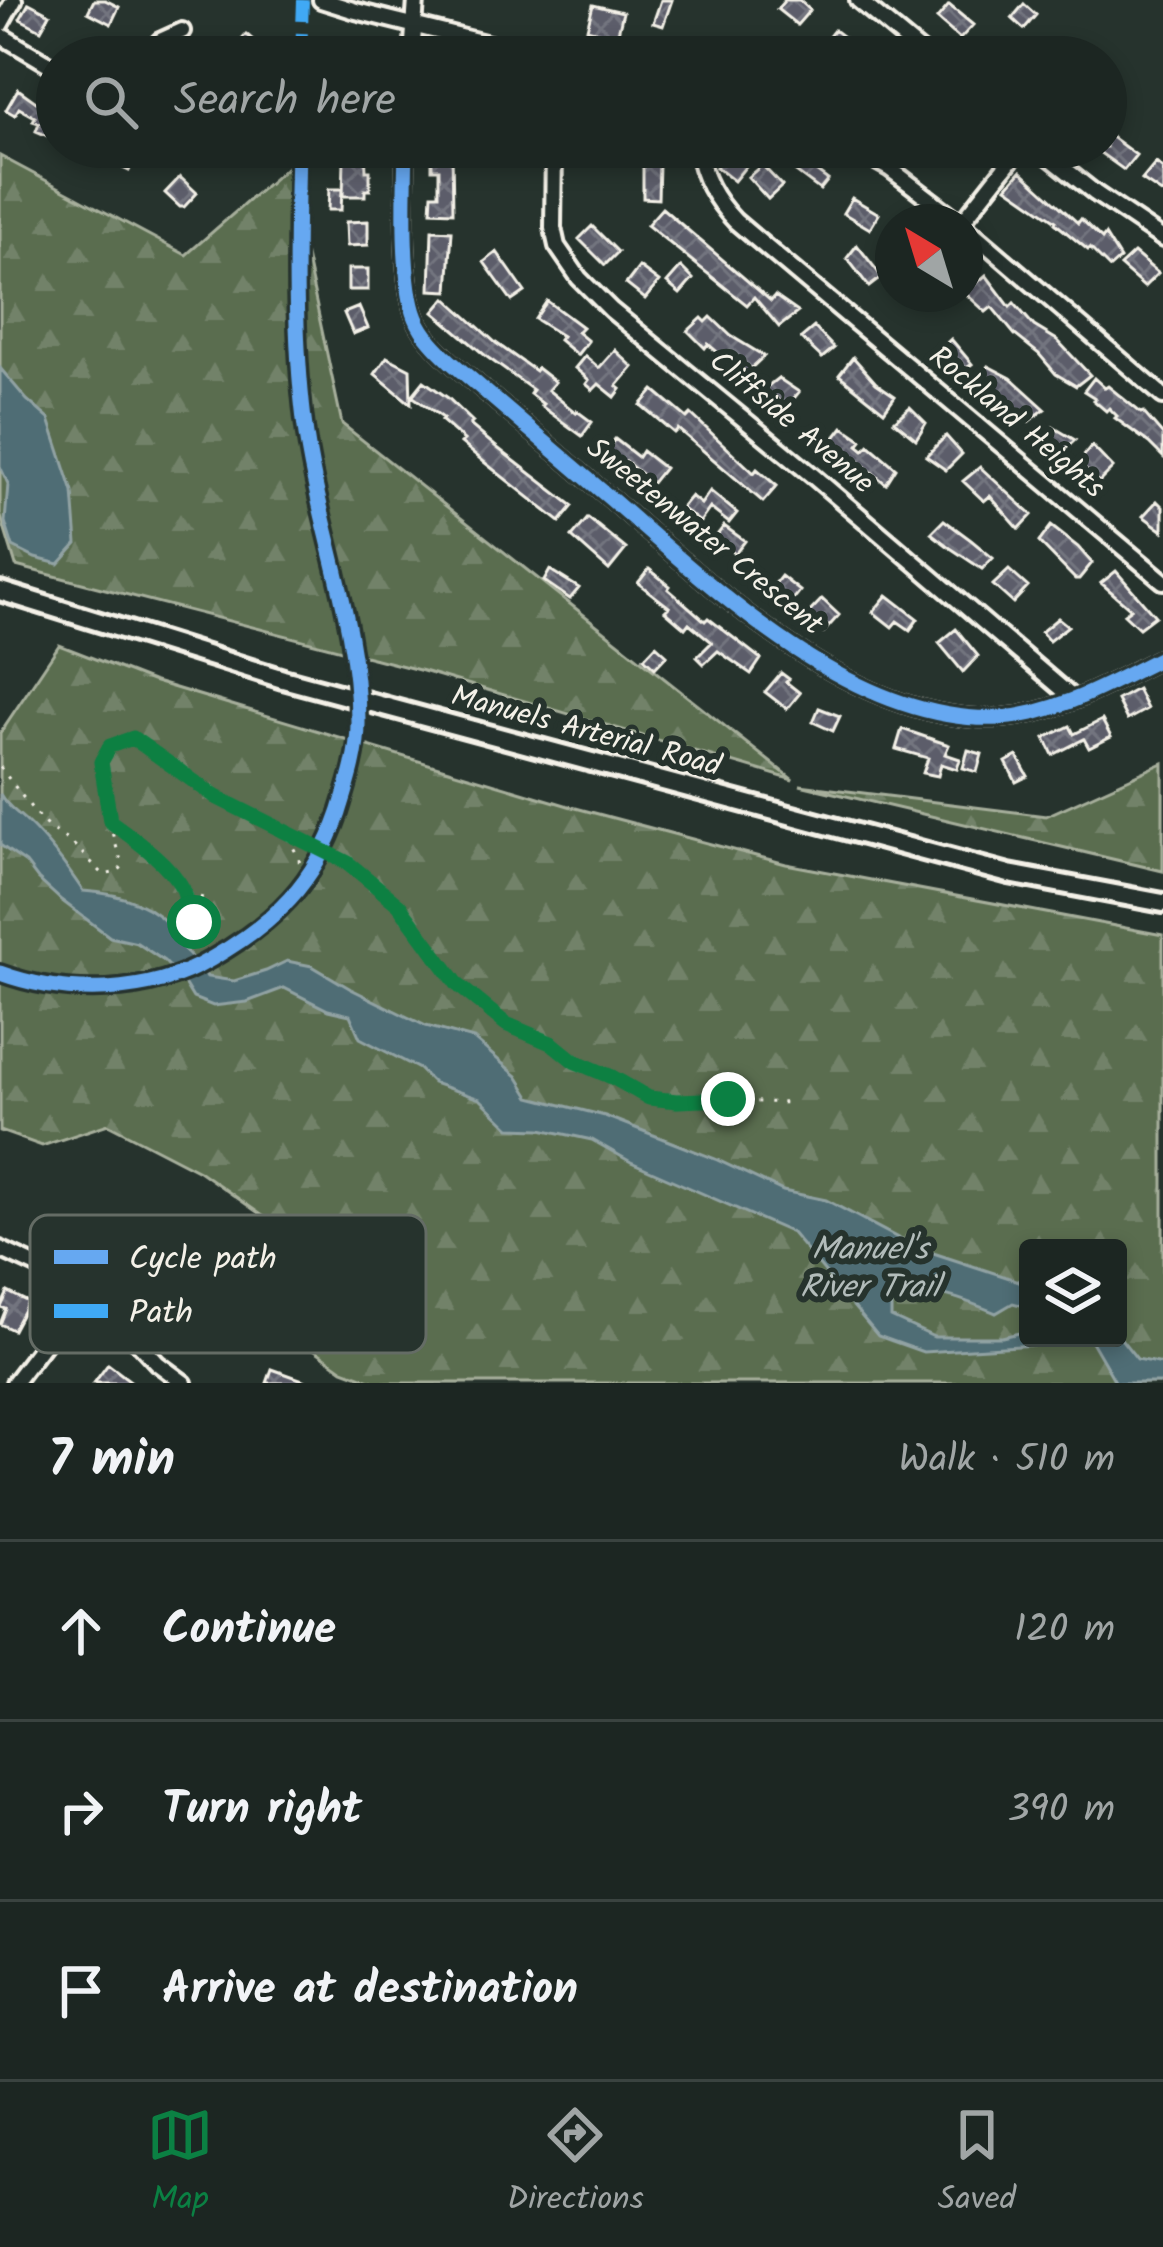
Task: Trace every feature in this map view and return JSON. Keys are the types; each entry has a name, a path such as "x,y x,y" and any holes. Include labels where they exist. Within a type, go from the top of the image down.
{"main road":[{"name":"Manuels Arterial Road","path":"0,591 319,688 1009,874 1163,903"}],"street":[{"path":"0,26 14,0"},
{"path":"321,0 456,36"},
{"path":"414,36 416,0"},
{"path":"858,0 902,36"},
{"path":"172,36 182,32"},
{"path":"0,35 36,56"},
{"name":"Sweetenwater Crescent","path":"406,168 408,289 420,326 451,362 790,646 835,674 885,696 981,717 1018,716 1074,699 1163,657"},
{"name":"Cliffside Avenue","path":"554,168 557,246 579,278 611,310 1074,699"},
{"name":"Rockland Heights","path":"702,168 714,196 735,221 1163,581"},
{"path":"889,168 937,204"},
{"path":"978,204 1005,168"},
{"path":"1063,168 1163,239"},
{"path":"983,241 1163,396"},
{"path":"0,1249 30,1263"},
{"path":"14,1383 37,1353"},
{"path":"148,1353 184,1383"}],"path":[{"path":"0,767 42,822 104,875 123,866 101,762 110,746 133,738 216,797 348,863 399,905 458,985 506,1024 553,1044 574,1061 649,1098 792,1103"},
{"path":"110,821 144,845 186,894 203,898 208,909 194,922 186,918 186,894"},
{"path":"286,834 299,858 301,887"}],"green space":[{"path":"0,156 186,255 287,168 342,424 793,780 423,671 16,566 0,514"},
{"path":"59,645 152,681 572,807 786,864 1163,935 1163,1383 378,1383 343,1370 319,1353 426,1353 426,1215 261,1215 199,1171 108,1124 42,1146 0,1131 0,733"},
{"path":"1163,763 1163,871 800,785 1046,816"}],"water":[{"path":"0,368 49,419 73,492 77,544 59,564 13,547 5,522 8,484 0,466"},
{"name":"Manuel's River Trail","path":"0,794 83,891 121,897 156,913 207,977 234,981 287,961 312,966 426,1026 474,1039 517,1076 530,1097 605,1116 783,1191 826,1200 915,1247 1019,1281 1019,1305 996,1313 956,1298 916,1293 891,1303 891,1317 934,1337 1019,1333 1019,1346 923,1352 878,1336 792,1233 592,1140 510,1128 480,1099 433,1083 419,1069 360,1038 350,1015 328,1010 284,988 247,1002 213,1006 193,998 164,961 137,943 110,937 0,845"},
{"path":"1127,1346 1137,1359 1163,1364 1163,1383 1116,1383 1095,1347"}],"building":[{"path":"94,0 119,7 111,24 88,12"},
{"path":"661,0 672,0 663,26 653,23"},
{"path":"785,0 799,0 810,10 797,25 777,9"},
{"path":"29,3 50,14 41,30 20,19"},
{"path":"1024,4 1036,15 1024,29 1012,18"},
{"path":"593,5 623,12 617,36 587,29"},
{"path":"949,5 973,25 957,36 937,19"},
{"path":"18,89 36,102 36,122 19,108 15,115 6,110"},
{"path":"1156,163 1163,169 1163,194 1142,180"},
{"path":"344,168 370,171 370,190 365,190 365,196 343,196"},
{"path":"452,168 453,212 431,211 432,194 439,194 439,169 432,169"},
{"path":"643,168 659,168 658,199 643,198"},
{"path":"717,168 744,168 734,181"},
{"path":"765,168 782,186 768,199 748,177"},
{"path":"790,168 812,168 828,180 820,190"},
{"path":"1021,171 1078,223 1081,219 1102,239 1105,235 1120,259 1110,268 1007,187"},
{"path":"180,177 197,193 184,207 165,193"},
{"path":"329,189 342,189 341,210 328,210"},
{"path":"852,198 875,212 875,221 870,229 843,213"},
{"path":"662,208 771,301 775,296 798,312 779,327 754,297 747,305 647,225"},
{"path":"368,221 368,245 347,246 346,222"},
{"path":"592,226 618,252 605,265 579,239"},
{"path":"432,230 452,231 448,291 430,290"},
{"path":"857,245 875,268 875,282 869,287 847,258"},
{"path":"497,252 525,292 512,301 484,262"},
{"path":"1134,253 1158,273 1144,287 1120,266"},
{"path":"639,267 659,282 645,299 626,284"},
{"path":"681,267 693,279 680,294 667,283"},
{"path":"348,269 368,269 368,290 348,290"},
{"path":"986,275 1010,307 1014,303 1090,375 1076,386 1056,374 992,307 983,309"},
{"path":"446,298 496,343 555,382 548,390 592,422 582,436 541,406 530,394 533,390 434,312"},
{"path":"547,301 582,327 577,332 588,341 577,355 559,340 562,336 535,319"},
{"path":"359,307 368,328 353,334 344,313"},
{"path":"711,317 764,356 744,375 688,331 702,318 706,322"},
{"path":"814,327 834,348 822,358 801,338"},
{"path":"951,339 972,364 960,373 939,350"},
{"path":"615,350 633,367 617,386 621,389 615,397 599,384 593,390 575,368 585,356 599,368"},
{"path":"387,357 410,369 411,404 375,374"},
{"path":"853,357 895,396 884,411 839,375"},
{"path":"988,366 1011,378 1045,409 1028,422 977,380"},
{"path":"778,378 799,392 787,407 764,389"},
{"path":"1094,378 1143,412 1163,435 1163,457 1084,391"},
{"path":"424,381 448,398 495,446 573,506 560,522 461,443 464,440 443,418 412,396"},
{"path":"654,390 687,418 691,414 754,473 757,469 777,486 763,502 678,429 674,433 641,405"},
{"path":"910,407 926,423 916,439 894,421"},
{"path":"843,427 862,440 858,445 864,450 869,445 896,468 886,484 830,444"},
{"path":"1053,427 1075,440 1060,454 1042,440"},
{"path":"946,436 962,454 946,470 926,456"},
{"path":"615,439 638,457 642,451 664,468 652,483 605,451"},
{"path":"1092,446 1113,468 1099,482 1078,463"},
{"path":"980,467 1032,515 1019,529 990,496 984,501 963,481"},
{"path":"710,491 737,513 729,523 710,508 700,522 681,508 691,496 701,504"},
{"path":"1157,501 1163,507 1163,531 1143,516"},
{"path":"588,518 626,549 609,570 572,537"},
{"path":"944,520 993,558 982,569 931,533"},
{"path":"724,526 745,541 735,554 714,539"},
{"path":"1051,526 1092,563 1079,579 1039,542"},
{"path":"649,569 705,621 708,618 761,659 751,674 718,651 704,664 697,657 712,642 689,623 685,628 665,611 669,607 638,583"},
{"path":"550,570 579,588 570,599 544,581"},
{"path":"1009,570 1028,587 1013,603 993,585"},
{"path":"1116,571 1155,616 1139,628 1124,614 1131,609 1101,583"},
{"path":"781,576 800,591 790,604 771,589"},
{"path":"887,595 918,619 910,630 897,621 892,627 873,612"},
{"path":"822,599 839,615 823,633 805,617"},
{"path":"1058,618 1068,626 1049,641 1041,632"},
{"path":"956,629 978,656 963,672 939,643"},
{"path":"656,645 667,655 655,668 644,658"},
{"path":"781,673 800,693 787,709 765,692"},
{"path":"1137,689 1147,709 1127,720 1117,700"},
{"path":"819,708 840,716 833,731 813,722"},
{"path":"1102,720 1111,737 1089,748 1084,739 1053,755 1045,738 1070,726 1074,734"},
{"path":"902,729 949,745 945,754 960,759 957,769 941,764 938,776 923,773 928,758 896,749"},
{"path":"968,750 982,754 977,772 963,768"},
{"path":"1017,756 1028,776 1016,782 1006,762"},
{"path":"8,1292 28,1302 13,1330 0,1324"},
{"path":"108,1364 133,1383 94,1383"},
{"path":"272,1369 306,1381 306,1383 267,1383"}],"marked path":[{"path":"302,36 303,0"}],"cycle path":[{"path":"0,973 52,986 107,989 187,971 254,931 290,899 318,860 339,813 356,746 356,686 345,609 304,420 297,318 298,168"},
{"path":"406,168 408,282 416,318 426,336 695,572 789,645 893,700 946,715 1001,718 1064,704 1163,657"}],"route":[{"path":"194,922 186,918 186,894 176,880 144,845 110,821 101,762 110,746 133,738 216,797 348,863 399,905 458,985 506,1024 553,1044 574,1061 649,1098 728,1099"}]}
